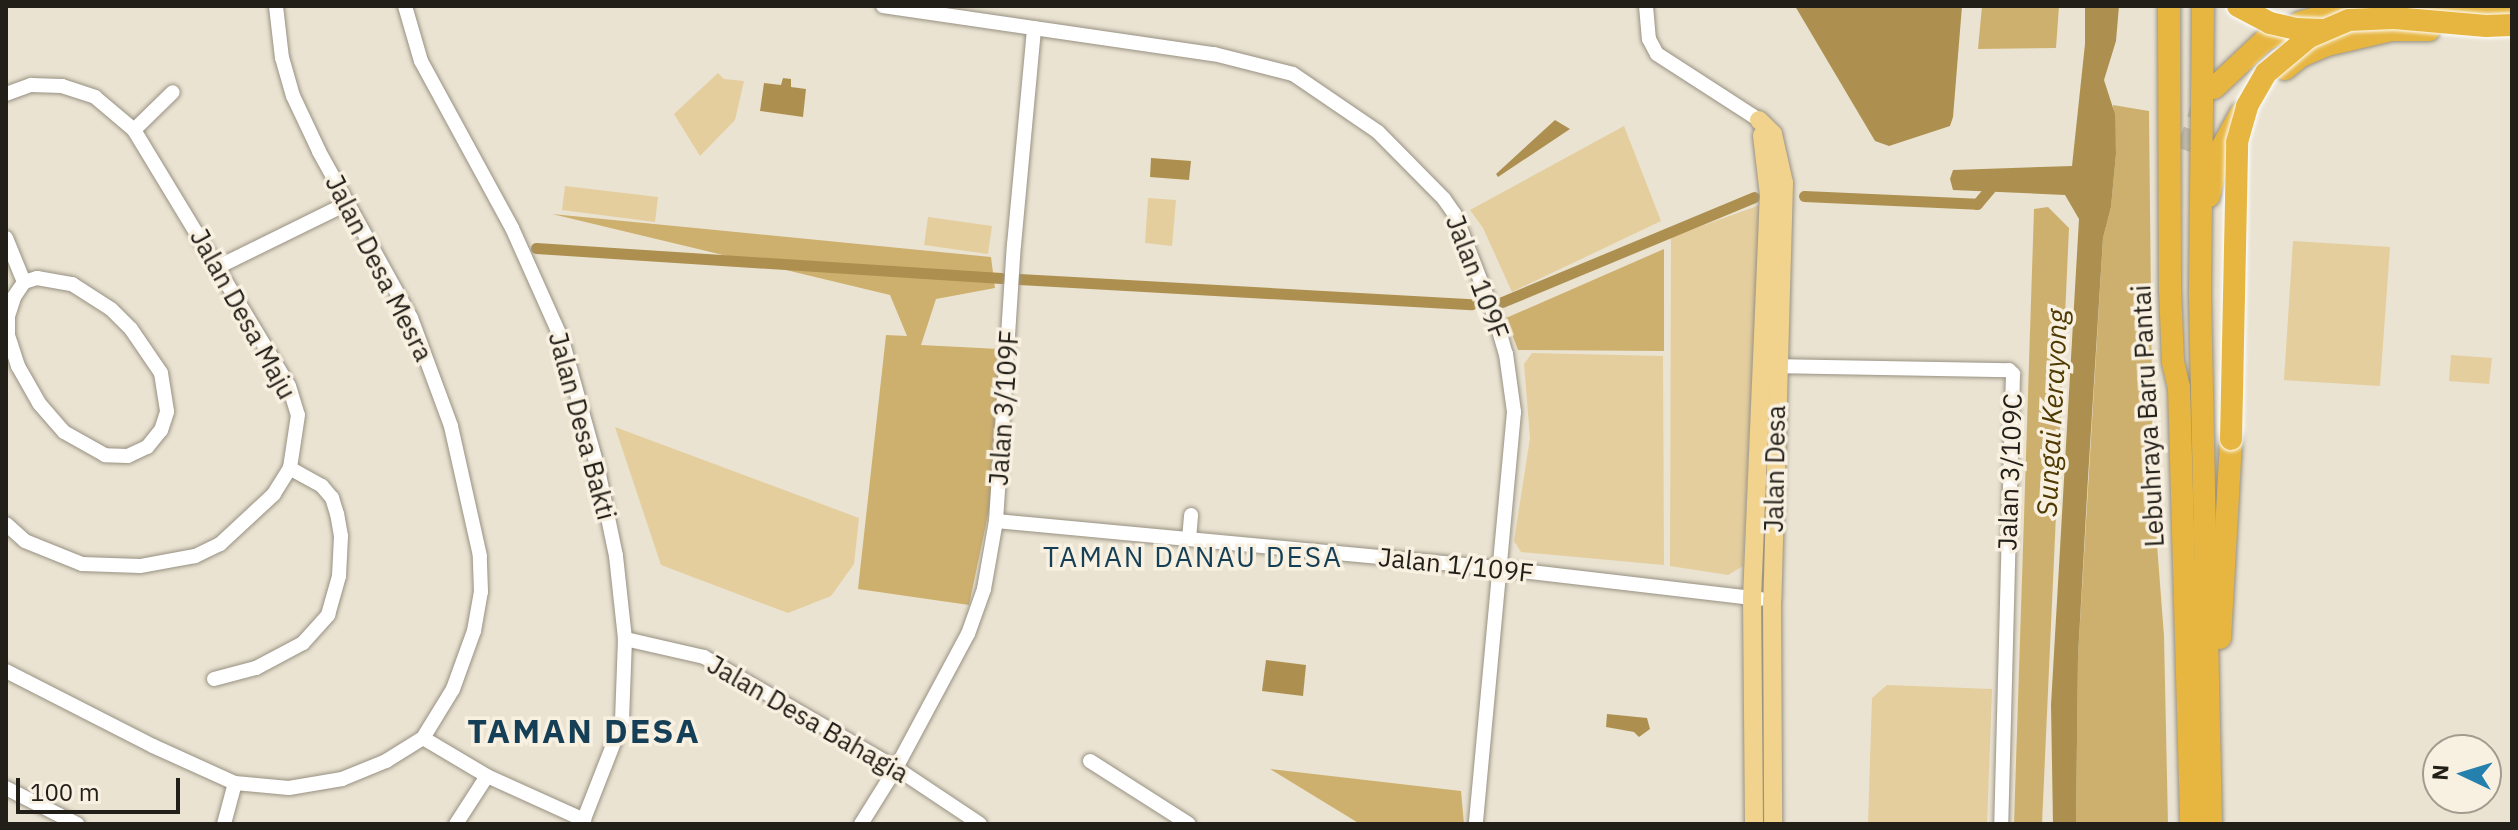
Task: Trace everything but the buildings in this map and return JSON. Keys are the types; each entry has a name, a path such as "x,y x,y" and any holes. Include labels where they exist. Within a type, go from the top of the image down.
{"highway":[{"name":"Lebuhraya Baru Pantai","path":"2169,6 2170,290 2173,362 2179,387 2191,824"},
{"name":"Lebuhraya Baru Pantai","path":"2203,6 2200,296 2211,824"},
{"path":"2238,6 2270,23 2296,29 2512,32"},
{"path":"2214,88 2265,40 2302,22 2339,12 2415,6 2512,13"},
{"path":"2209,667 2220,637 2231,439 2237,142 2247,106 2266,73 2309,37 2349,20 2394,18 2486,26 2512,25"},
{"path":"2200,296 2213,175 2220,151 2244,107 2301,56 2327,45 2391,30"},
{"path":"2179,387 2185,362 2183,204 2187,151"}],"main road":[{"name":"Jalan Desa","path":"1754,824 1752,598 1784,183 1773,134 1759,120"},
{"name":"Jalan Desa","path":"1769,366 1773,824"}],"street":[{"name":"Jalan Desa Mesra","path":"6,671 153,746 235,783 289,788 342,779 386,761 423,738 453,689 474,631 481,592 480,556 451,426 411,318 293,96 282,58 276,6"},
{"name":"Jalan Desa Bakti","path":"405,6 421,61 512,228 562,340 597,465 616,556 625,639 622,722 583,822"},
{"name":"Jalan 109F","path":"883,6 1214,54 1293,74 1378,132 1444,199 1455,215 1476,264 1506,354 1514,412 1497,568 1476,824"},
{"name":"Jalan Desa","path":"1646,6 1649,39 1657,54 1759,120"},
{"name":"Jalan 3/109F","path":"861,824 896,768 968,634 984,589 996,521 1014,245 1034,28"},
{"name":"Jalan Desa Maju","path":"6,94 31,85 62,86 95,97 134,130 289,386 298,415 290,468 274,494 220,544 168,563 140,566 82,564 25,541 6,524"},
{"path":"134,130 173,92"},
{"path":"218,267 348,203"},
{"path":"6,238 24,282"},
{"path":"37,278 72,284 111,309 131,329 161,373 167,393 167,412 161,430 147,447 128,456 105,455 64,432 39,403 18,366 8,335 8,316 14,297 24,282 37,278"},
{"name":"Jalan 3/109C","path":"1769,366 2009,370 2013,377 2001,824"},
{"path":"214,679 256,668 303,643 328,615 339,576 341,536 337,514 332,498 322,486 290,468"},
{"path":"1189,539 1191,515"},
{"name":"Jalan 1/109F","path":"996,521 1497,568 1772,600"},
{"name":"Jalan Desa Bahagia","path":"625,639 704,657 896,768 980,824"},
{"path":"423,738 487,776 583,822"},
{"path":"1090,761 1189,824"},
{"path":"456,824 487,776"},
{"path":"224,824 235,783"},
{"path":"6,788 77,824"}],"shaded area":[{"path":"1795,6 1962,6 1950,126 1889,146 1875,141"},
{"path":"1982,6 2059,6 2056,48 1978,49"},
{"path":"2085,6 2119,6 2116,41 2104,80 2115,114 2116,154 2111,207 2103,238 2088,478 2078,656 2076,824 2053,824 2051,705 2079,219 2065,195 1953,190 1950,179 1953,170 2072,166 2085,44"},
{"path":"718,73 724,79 744,81 735,120 700,156 674,114"},
{"path":"783,78 791,79 791,87 806,89 803,117 760,111 764,83 781,85"},
{"path":"2113,105 2149,111 2153,492 2164,636 2168,824 2076,824 2078,656 2103,238 2111,207 2116,154"},
{"path":"1555,120 1570,129 1498,177 1496,174"},
{"path":"1624,126 1661,221 1512,292 1483,228 1470,210"},
{"path":"1151,158 1191,161 1189,180 1150,177"},
{"path":"565,186 658,197 655,222 562,210"},
{"path":"1148,198 1176,200 1172,246 1145,243"},
{"path":"1760,205 1743,566 1728,575 1670,566 1671,237"},
{"path":"2048,207 2069,228 2042,824 2014,824 2034,209"},
{"path":"552,214 991,257 995,288 936,299 921,345 999,349 1000,393 989,510 969,605 858,589 886,335 907,336 890,295"},
{"path":"928,217 992,226 988,254 924,245"},
{"path":"2293,241 2390,247 2380,386 2284,380"},
{"path":"1664,249 1664,351 1518,350 1506,318"},
{"path":"1532,353 1663,356 1664,565 1521,552 1514,541 1530,438 1524,364"},
{"path":"2451,355 2492,358 2489,384 2449,381"},
{"path":"615,427 859,518 854,564 831,596 788,613 661,565"},
{"path":"1266,660 1306,665 1303,696 1262,691"},
{"path":"1887,685 1992,689 1987,824 1868,824 1872,698"},
{"path":"1607,714 1647,718 1650,729 1639,737 1634,732 1606,727"},
{"path":"1270,769 1461,791 1464,824 1360,824"}],"waterway":[{"path":"1804,196 1977,204 1996,181"},
{"path":"1502,302 1754,197"},
{"path":"536,248 1001,278"},
{"path":"1019,279 1471,304"}],"tunnel":[{"path":"2187,151 2201,110"}],"district":[{"name":"TAMAN DANAU DESA","path":"1193,557"},
{"name":"TAMAN DESA","path":"584,731"}],"water label":[{"name":"Sungai Kerayong","path":"2052,413"}]}
